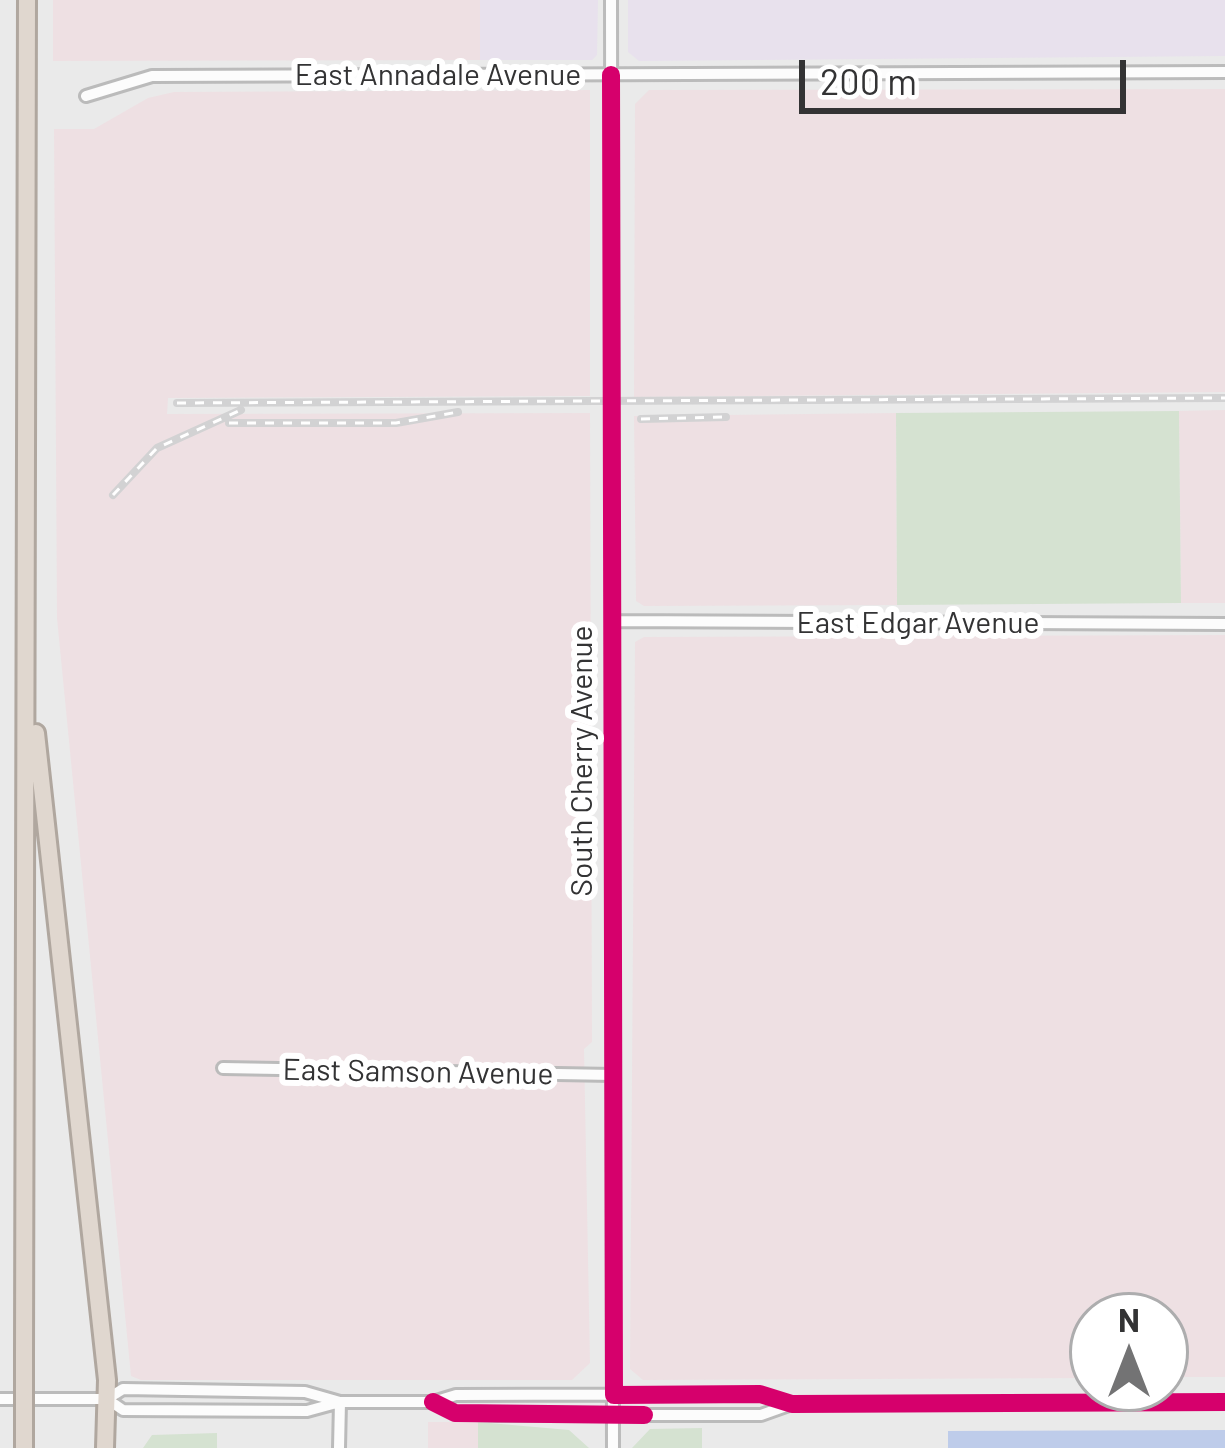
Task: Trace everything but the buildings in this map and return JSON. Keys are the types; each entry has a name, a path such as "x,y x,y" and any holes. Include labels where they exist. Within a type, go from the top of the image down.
{"highway":[{"path":"24,1448 27,0"},
{"path":"28,592 47,865 107,1399 106,1448"}],"street":[{"name":"South Cherry Avenue","path":"610,0 614,1448"},
{"name":"East Annadale Avenue","path":"86,96 152,76 1225,72"},
{"name":"East Edgar Avenue","path":"612,621 1225,624"},
{"name":"East Samson Avenue","path":"224,1068 613,1075"},
{"path":"0,1399 107,1399 123,1389 305,1392 340,1402"},
{"path":"107,1399 122,1410 291,1411 340,1402 433,1402 456,1396 760,1394 792,1404 1225,1402"},
{"path":"340,1402 340,1448"},
{"path":"433,1402 455,1412 614,1415 761,1415 792,1404"}],"shaded area":[{"path":"53,0 480,0 480,60 53,61"},
{"path":"480,0 598,0 597,55 592,60 480,60"},
{"path":"628,0 1225,0 1225,56 639,61 628,52"},
{"path":"1225,89 1225,392 634,397 635,104 649,90"},
{"path":"590,90 590,396 168,398 167,414 590,413 592,1042 584,1049 590,1363 572,1380 141,1380 131,1376 57,618 54,129 94,129 148,98 174,92"},
{"path":"1225,410 1225,603 1181,603 1179,411"},
{"path":"896,413 897,605 644,606 636,601 634,416"},
{"path":"1225,635 1225,1377 1189,1377 1189,1292 1069,1292 1069,1378 643,1380 630,1369 635,642 644,637"},
{"path":"428,1422 478,1422 478,1448 428,1448"}],"green space":[{"path":"1179,411 1181,603 897,605 896,413"},
{"path":"478,1422 569,1430 589,1448 478,1448"},
{"path":"702,1428 702,1448 632,1448 650,1429"},
{"path":"217,1433 217,1448 143,1448 152,1435"}],"water":[{"path":"1225,1430 1225,1448 948,1448 948,1431"}],"railway":[{"path":"177,403 1225,398"},
{"path":"113,495 157,448 241,410"},
{"path":"229,423 396,423 458,412"},
{"path":"641,419 726,417"}],"cycle path":[{"path":"611,75 614,1395 760,1394 792,1404 1225,1402"},
{"path":"433,1402 455,1413 644,1415"}]}
